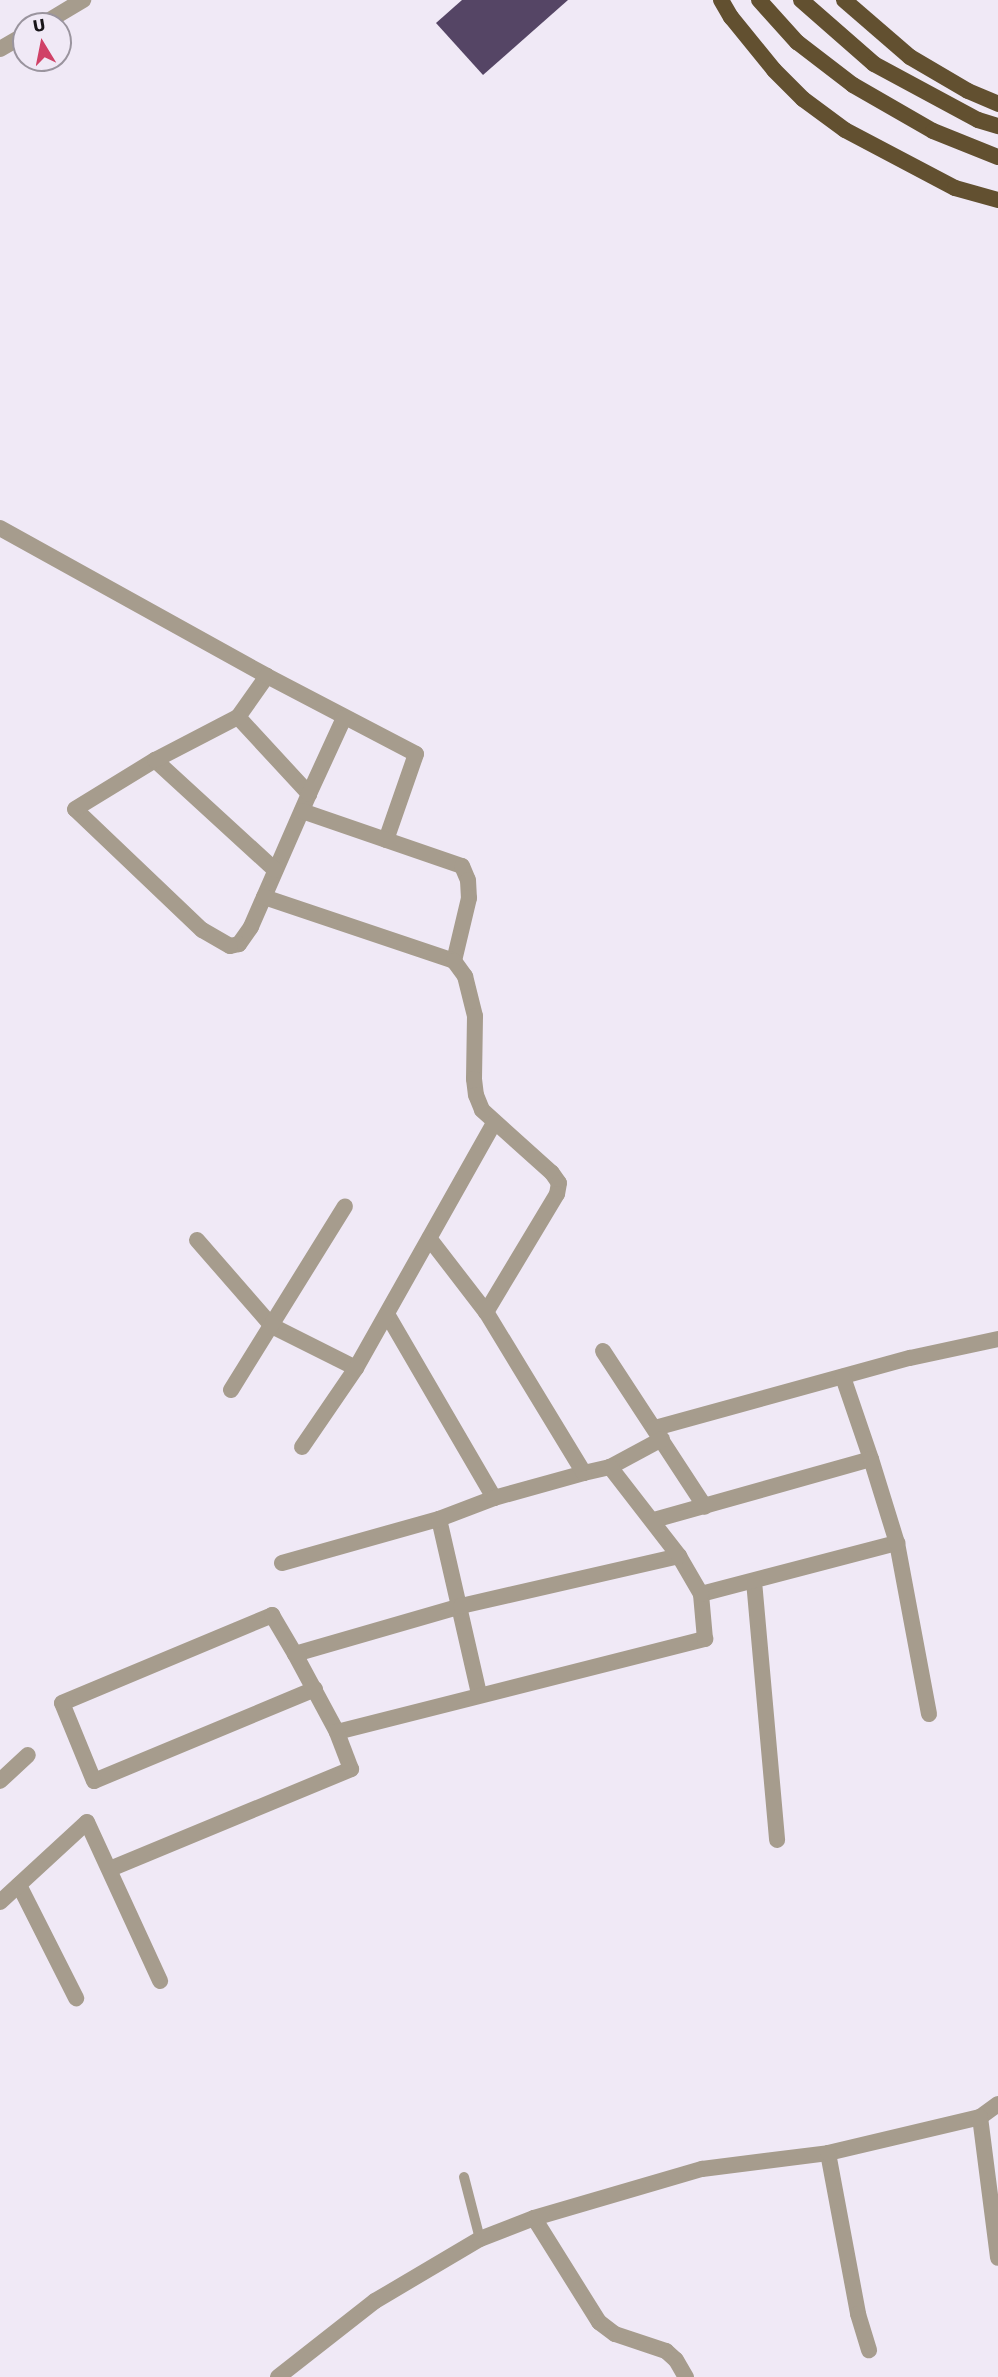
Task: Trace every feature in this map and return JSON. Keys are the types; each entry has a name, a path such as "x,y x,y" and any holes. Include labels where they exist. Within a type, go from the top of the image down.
{"highway":[{"path":"721,0 731,16 774,69 803,99 845,130 955,188 998,200"},
{"path":"759,0 797,42 853,85 933,131 998,157"},
{"path":"801,0 874,64 978,120 998,126"},
{"path":"844,0 910,57 968,92 998,104"}],"street":[{"path":"63,12 83,0"},
{"path":"0,528 344,718 416,754 386,840"},
{"path":"267,676 238,717 155,760 75,809 202,930 230,946 238,944 250,927 344,718"},
{"path":"238,717 309,794"},
{"path":"155,760 275,870"},
{"path":"302,811 462,866 468,880 469,898 454,961"},
{"path":"264,897 454,961 465,976 475,1016 476,1095 482,1110 552,1173 559,1183 557,1194 486,1312"},
{"path":"302,1447 356,1368 494,1123"},
{"path":"231,1390 345,1206"},
{"path":"429,1238 486,1312 584,1473"},
{"path":"197,1240 272,1326 356,1368"},
{"path":"387,1314 494,1498"},
{"path":"282,1563 439,1519 494,1498 610,1467 658,1434 910,1358 998,1339"},
{"path":"603,1351 705,1507"},
{"path":"843,1377 897,1543 929,1714"},
{"path":"654,1520 870,1460"},
{"path":"338,1732 479,1694 705,1639 701,1594 679,1556 654,1520 610,1467"},
{"path":"439,1519 461,1606 479,1694"},
{"path":"701,1594 897,1543"},
{"path":"295,1653 461,1606 679,1556"},
{"path":"754,1581 777,1840"},
{"path":"110,1869 351,1769 338,1732 315,1689 295,1653 272,1615 62,1703 94,1781 315,1689"},
{"path":"0,1781 28,1755"},
{"path":"0,1902 87,1822 160,1981"},
{"path":"19,1885 76,1998"},
{"path":"278,2377 375,2301 480,2239 534,2218 702,2169 828,2153 980,2117 998,2104"},
{"path":"980,2117 998,2258"},
{"path":"828,2153 858,2314 869,2350"},
{"path":"534,2218 599,2322 615,2334 666,2351 676,2360 686,2377"}],"lane":[{"path":"464,2176 480,2239"}],"building":[{"path":"462,0 568,0 483,75 436,23"}]}
